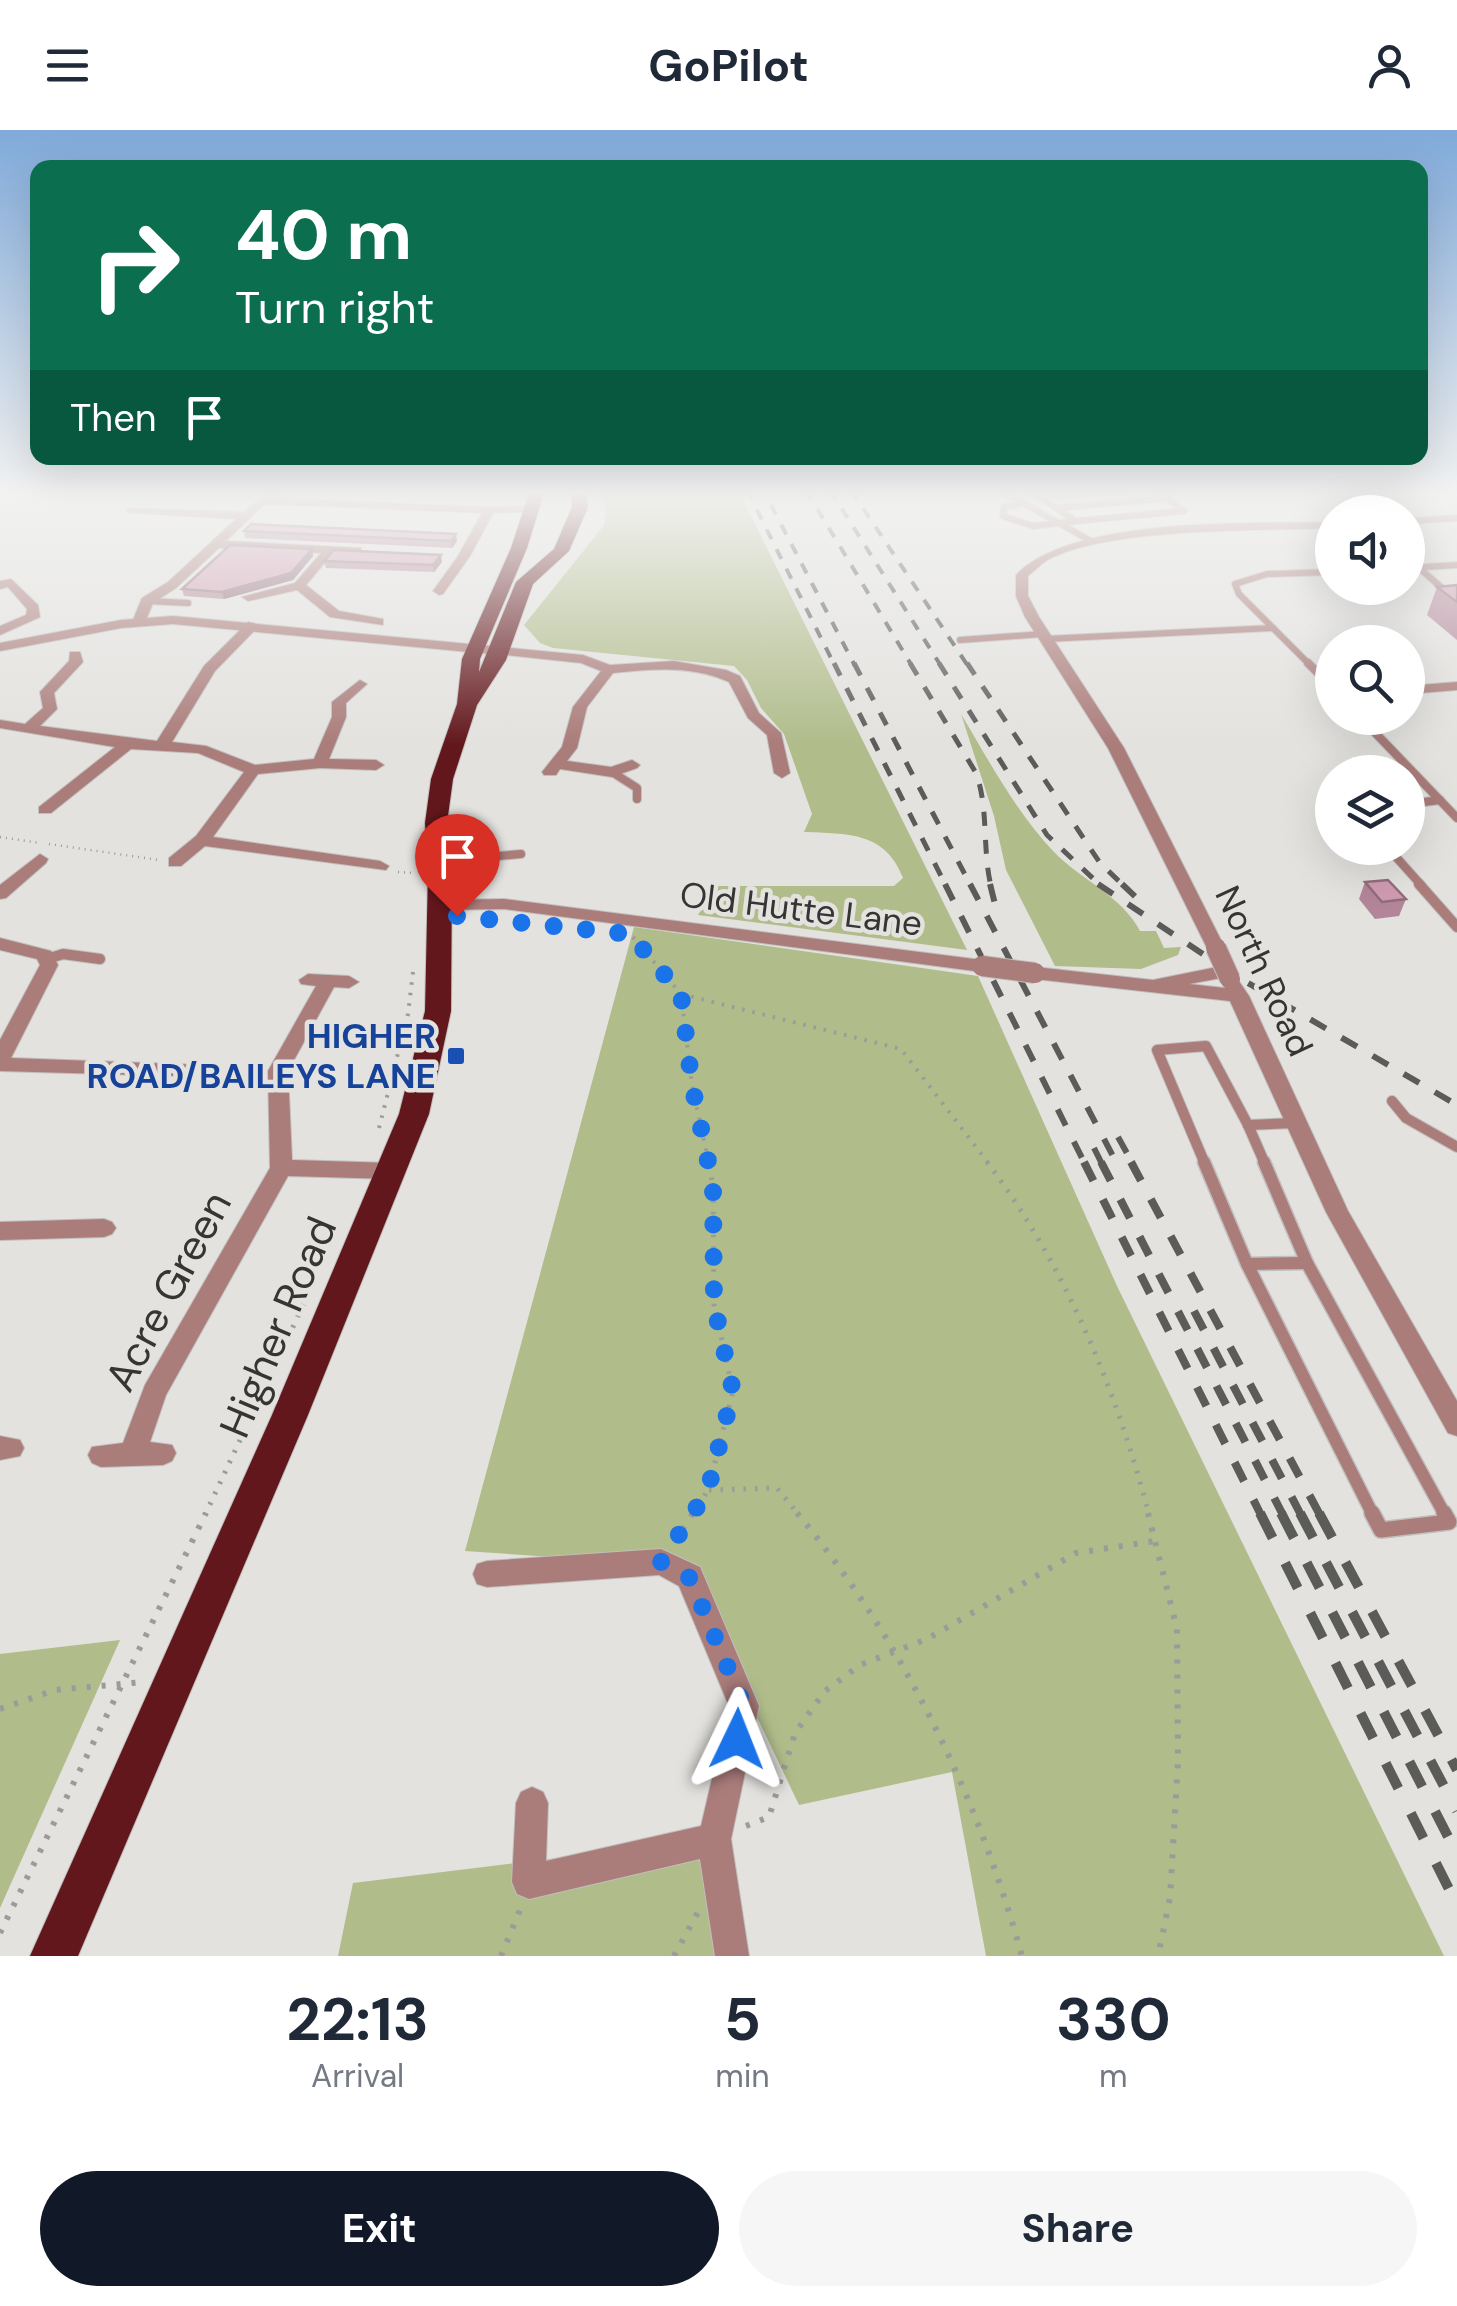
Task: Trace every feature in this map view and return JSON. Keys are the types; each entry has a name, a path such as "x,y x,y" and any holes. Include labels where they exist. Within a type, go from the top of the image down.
{"highway":[{"name":"Higher Road","path":"54,1956 173,1682 378,1171 419,1099 433,1044 439,992 440,905 418,870 467,704 474,649 507,575"},
{"name":"Higher Road","path":"467,704 500,651 526,582 534,575"}],"street":[{"path":"140,622 147,602 182,575"},
{"path":"248,597 299,586 308,575"},
{"path":"439,591 450,575"},
{"name":"North Road","path":"1024,575 1021,587 1026,606 1116,748 1216,948 1337,1212 1457,1424"},
{"path":"0,631 33,617 33,608 6,584"},
{"path":"299,586 334,614 378,622"},
{"path":"0,647 140,622 206,621 583,659 609,669 672,666 710,670 736,679 753,715 774,733 782,773"},
{"path":"162,746 209,669 253,625"},
{"path":"28,729 50,710 47,692 76,662 75,655"},
{"path":"609,669 580,707 570,748 554,768 612,772 632,764"},
{"path":"320,764 339,717 339,702 360,684"},
{"path":"0,724 128,744 201,750 253,770 320,764 376,765"},
{"path":"45,810 128,744"},
{"path":"175,862 202,840 253,770"},
{"path":"202,840 380,866"},
{"path":"0,894 40,859"},
{"name":"Old Hutte Lane","path":"440,905 504,904 1153,986 1229,980"},
{"path":"0,944 47,959 46,972 0,1062 204,1073"},
{"name":"Old Hutte Lane","path":"1153,986 1229,980"},
{"path":"328,981 278,1071 280,1168 378,1171"},
{"name":"Acre Green","path":"132,1454 154,1393 280,1168"},
{"path":"0,1231 104,1228"},
{"path":"102,1455 164,1452"},
{"path":"486,1574 661,1562 690,1578 744,1706 714,1839 732,1956"},
{"path":"532,1803 529,1882 714,1839"}],"lane":[{"path":"1269,575 1253,576 1235,584 1239,594 1315,670"},
{"path":"1427,575 1457,601"},
{"path":"147,602 188,603"},
{"path":"960,640 1273,628"},
{"path":"1425,689 1457,686"},
{"path":"1377,735 1457,818"},
{"path":"612,772 637,788 637,798"},
{"path":"1425,802 1440,800"},
{"path":"418,870 521,854"},
{"path":"1403,865 1457,928"},
{"path":"47,959 63,954 100,959"},
{"path":"1206,1046 1248,1125 1307,1262 1453,1521 1381,1530 1247,1264 1157,1050 1206,1046"},
{"path":"1392,1101 1406,1118 1457,1147"},
{"path":"1248,1125 1295,1123"},
{"path":"1247,1264 1307,1262"}],"path":[{"path":"0,837 175,862"},
{"path":"630,934 681,994 692,1085 713,1185 714,1304 733,1391 708,1490 661,1562"},
{"path":"378,1171 408,1014 413,965"},
{"path":"681,994 901,1049 1010,1194 1052,1266 1107,1378 1177,1630 1178,1762 1170,1898 1158,1956"},
{"path":"0,1933 125,1682 319,1270"},
{"path":"708,1490 777,1488 814,1530 942,1737 1008,1899 1022,1956"},
{"path":"714,1839 768,1817 795,1733 825,1691 860,1664 927,1639 1076,1553 1155,1541"},
{"path":"0,1709 55,1690 125,1682 173,1682"},
{"path":"501,1956 511,1939 529,1882"}],"green space":[{"path":"564,575 780,575 967,950 698,915 715,886 894,886 903,878 886,851 875,843 849,835 804,832 812,814 784,734 761,708 747,680 734,666 553,648 540,643 524,625"},
{"path":"961,714 1040,837 1064,862 1123,908 1140,931 1156,931 1164,948 1181,947 1178,955 1141,969 1055,966 1006,870 994,816"},
{"path":"634,927 978,976 1117,1286 1444,1956 986,1956 952,1772 799,1805 690,1577 639,1563 465,1551"},
{"path":"120,1640 0,1908 0,1654"},
{"path":"714,1839 732,1956 338,1956 353,1883"}],"building":[{"path":"197,575 283,575 222,592 182,589"},
{"path":"1457,585 1457,602 1437,587"},
{"path":"1388,880 1406,899 1382,902 1365,882"}],"railway":[{"path":"790,575 835,666"},
{"path":"808,575 855,666"},
{"path":"857,575 912,666"},
{"path":"884,575 941,666"},
{"path":"908,575 968,666"},
{"path":"834,663 946,886"},
{"path":"854,663 971,886"},
{"path":"910,663 976,773 983,801 991,886"},
{"path":"939,663 1047,835 1101,886"},
{"path":"967,663 1100,863 1124,886"},
{"path":"970,884 1115,1160"},
{"path":"990,884 997,912"},
{"path":"1122,884 1144,905"},
{"path":"946,886 1084,1162"},
{"path":"1101,886 1236,976 1457,1105"},
{"path":"1118,1137 1133,1164"},
{"path":"1094,1148 1101,1162"},
{"path":"1084,1162 1261,1515"},
{"path":"1101,1162 1283,1515"},
{"path":"1131,1162 1320,1515"},
{"path":"1194,1311 1301,1515"},
{"path":"1260,1513 1457,1905"},
{"path":"1281,1513 1457,1854"},
{"path":"1300,1513 1457,1811"},
{"path":"1319,1513 1457,1770"}],"place":[{"name":"HIGHER ROAD/BAILEYS LANE","path":"456,1056"}],"route":[{"path":"457,916 630,934 681,994 692,1085 713,1185 714,1304 733,1391 708,1490 661,1562 690,1578 744,1706 737,1739"}]}
